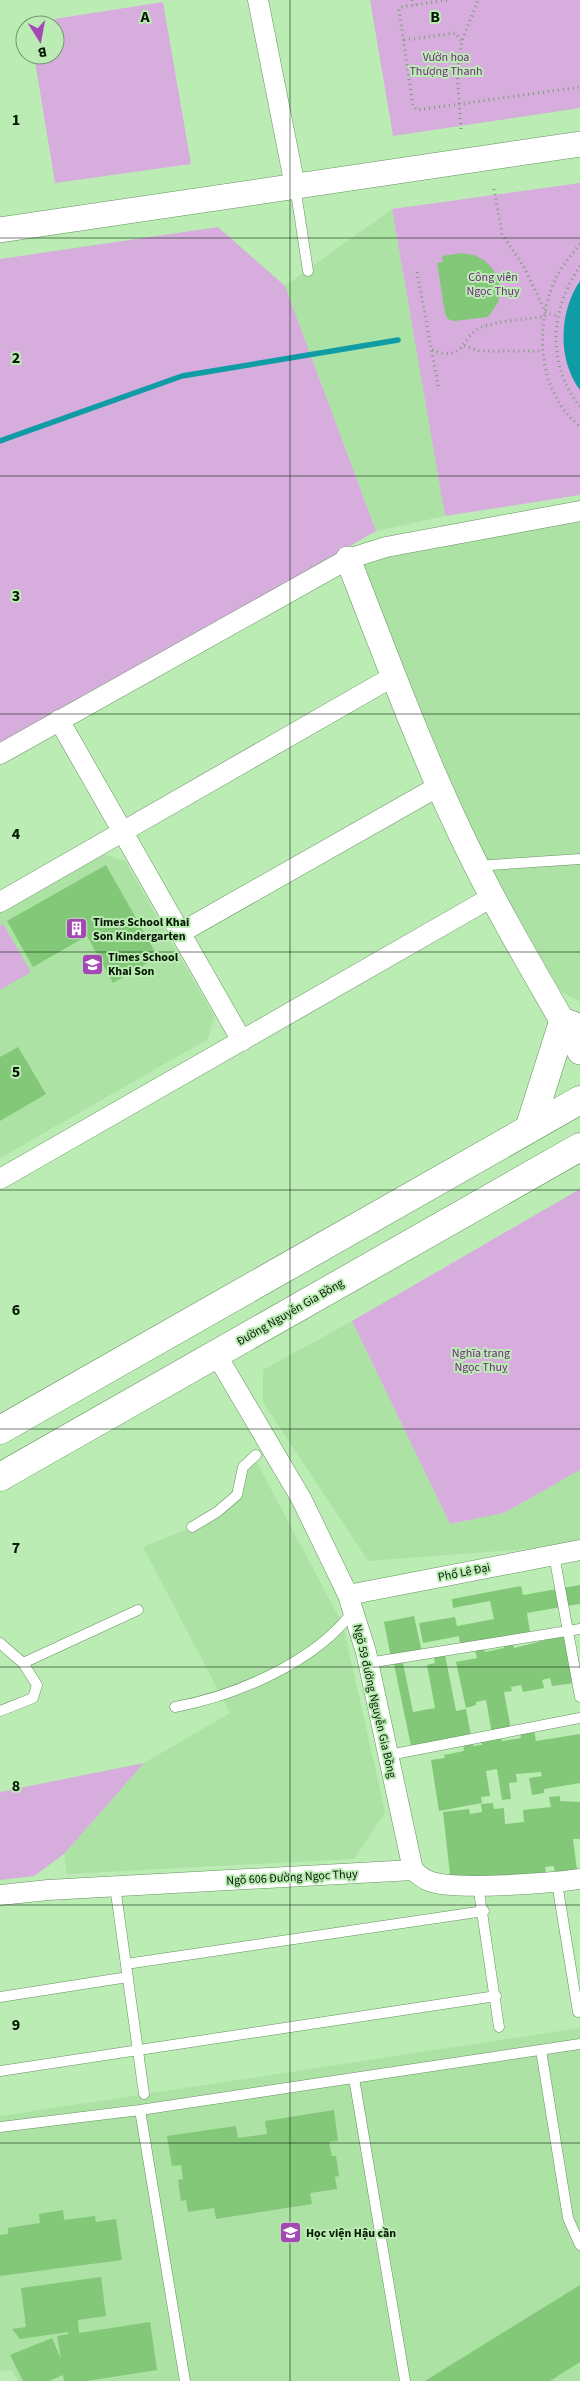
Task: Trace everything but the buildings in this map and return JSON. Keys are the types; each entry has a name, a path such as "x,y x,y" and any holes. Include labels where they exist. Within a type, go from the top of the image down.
{"main road":[{"path":"529,1129 572,1025"},
{"path":"0,1430 580,1100"},
{"name":"Đường Nguyễn Gia Bồng","path":"0,1477 580,1147"}],"street":[{"path":"258,0 295,186"},
{"path":"0,230 580,144"},
{"path":"0,754 348,559 386,547 580,511"},
{"path":"348,559 439,786 476,866 492,897 572,1025 580,1052"},
{"path":"0,902 394,676"},
{"path":"59,720 242,1041"},
{"path":"180,933 439,786"},
{"path":"0,1179 492,897"},
{"name":"Ngõ 59 đường Nguyễn Gia Bồng","path":"216,1354 302,1500 351,1602 368,1663 413,1870"},
{"name":"Phố Lê Đại","path":"351,1602 580,1550"},
{"path":"413,1870 430,1881 478,1885 557,1883 580,1879"},
{"name":"Ngõ 606 Đường Ngọc Thụy","path":"0,1895 115,1886 413,1870"}],"lane":[{"path":"295,186 308,271"},
{"path":"476,866 580,859"},
{"path":"192,1527 217,1512 237,1495 243,1467 256,1455"},
{"path":"554,1555 575,1631 580,1697"},
{"path":"175,1707 204,1702 262,1680 321,1642 343,1625 351,1602"},
{"path":"24,1663 138,1610"},
{"path":"368,1663 575,1631"},
{"path":"0,1643 24,1663 37,1685 33,1698 0,1710"},
{"path":"389,1755 580,1718"},
{"path":"557,1883 578,2012"},
{"path":"478,1885 484,1911 499,2027"},
{"path":"115,1886 144,2094"},
{"path":"126,1964 484,1911"},
{"path":"0,1997 128,1977"},
{"path":"0,2072 496,1996"},
{"path":"0,2127 140,2110 580,2044"},
{"path":"541,2050 568,2218 580,2245"},
{"path":"354,2078 405,2381"},
{"path":"140,2110 185,2381"}],"path":[{"path":"412,0 414,5"},
{"path":"447,0 430,1 400,7 399,10 413,106 418,110 580,87"},
{"path":"461,129 457,73 462,41 478,0"},
{"path":"404,40 455,33 462,41"},
{"path":"494,189 502,234 524,267 546,315"},
{"path":"580,244 563,265 555,280 546,315 543,350 547,374 556,398 580,427"},
{"path":"580,266 570,282 558,316 557,362 567,389 580,407"},
{"path":"417,272 439,390"},
{"path":"432,350 446,353 464,346 479,328 546,315 558,316"},
{"path":"464,346 480,351 543,350"}],"shaded area":[{"path":"392,209 445,516 376,531 285,286"},
{"path":"580,511 580,1002 535,977 348,559"},
{"name":"Times School Khai Son","path":"103,854 125,861 214,1016 208,1039 0,1158 0,913"},
{"path":"352,1321 450,1524 504,1513 580,1470 580,1545 368,1561 263,1402 263,1370"},
{"path":"254,1457 343,1625 385,1812 354,1859 67,1874 64,1854 144,1763 230,1713 143,1547 192,1527 237,1495"},
{"name":"Học viện Hậu cần","path":"580,2028 580,2381 18,2381 12,2370 0,2371 0,2116"}],"green space":[{"name":"Vườn hoa Thượng Thanh","path":"370,0 580,0 580,108 393,136"},
{"path":"163,2 191,164 55,183 36,65 65,65 65,17"},
{"name":"Công viên Ngọc Thụy","path":"580,183 580,495 445,516 392,209"},
{"path":"218,227 285,286 376,531 0,746 0,259"},
{"path":"3,924 31,972 0,990 0,926"},
{"name":"Nghĩa trang Ngọc Thuỵ","path":"580,1189 580,1470 504,1513 450,1524 352,1321"},
{"path":"144,1763 64,1854 34,1876 0,1880 0,1792"}],"water":[{"path":"580,281 580,390 567,365 564,336 568,306"}],"waterway":[{"path":"0,441 182,376 398,340"}],"place":[{"name":"Times School Khai Son Kindergarten","path":"77,929"},
{"name":"Times School Khai Son","path":"92,964"},
{"name":"Học viện Hậu cần","path":"290,2233"}]}
